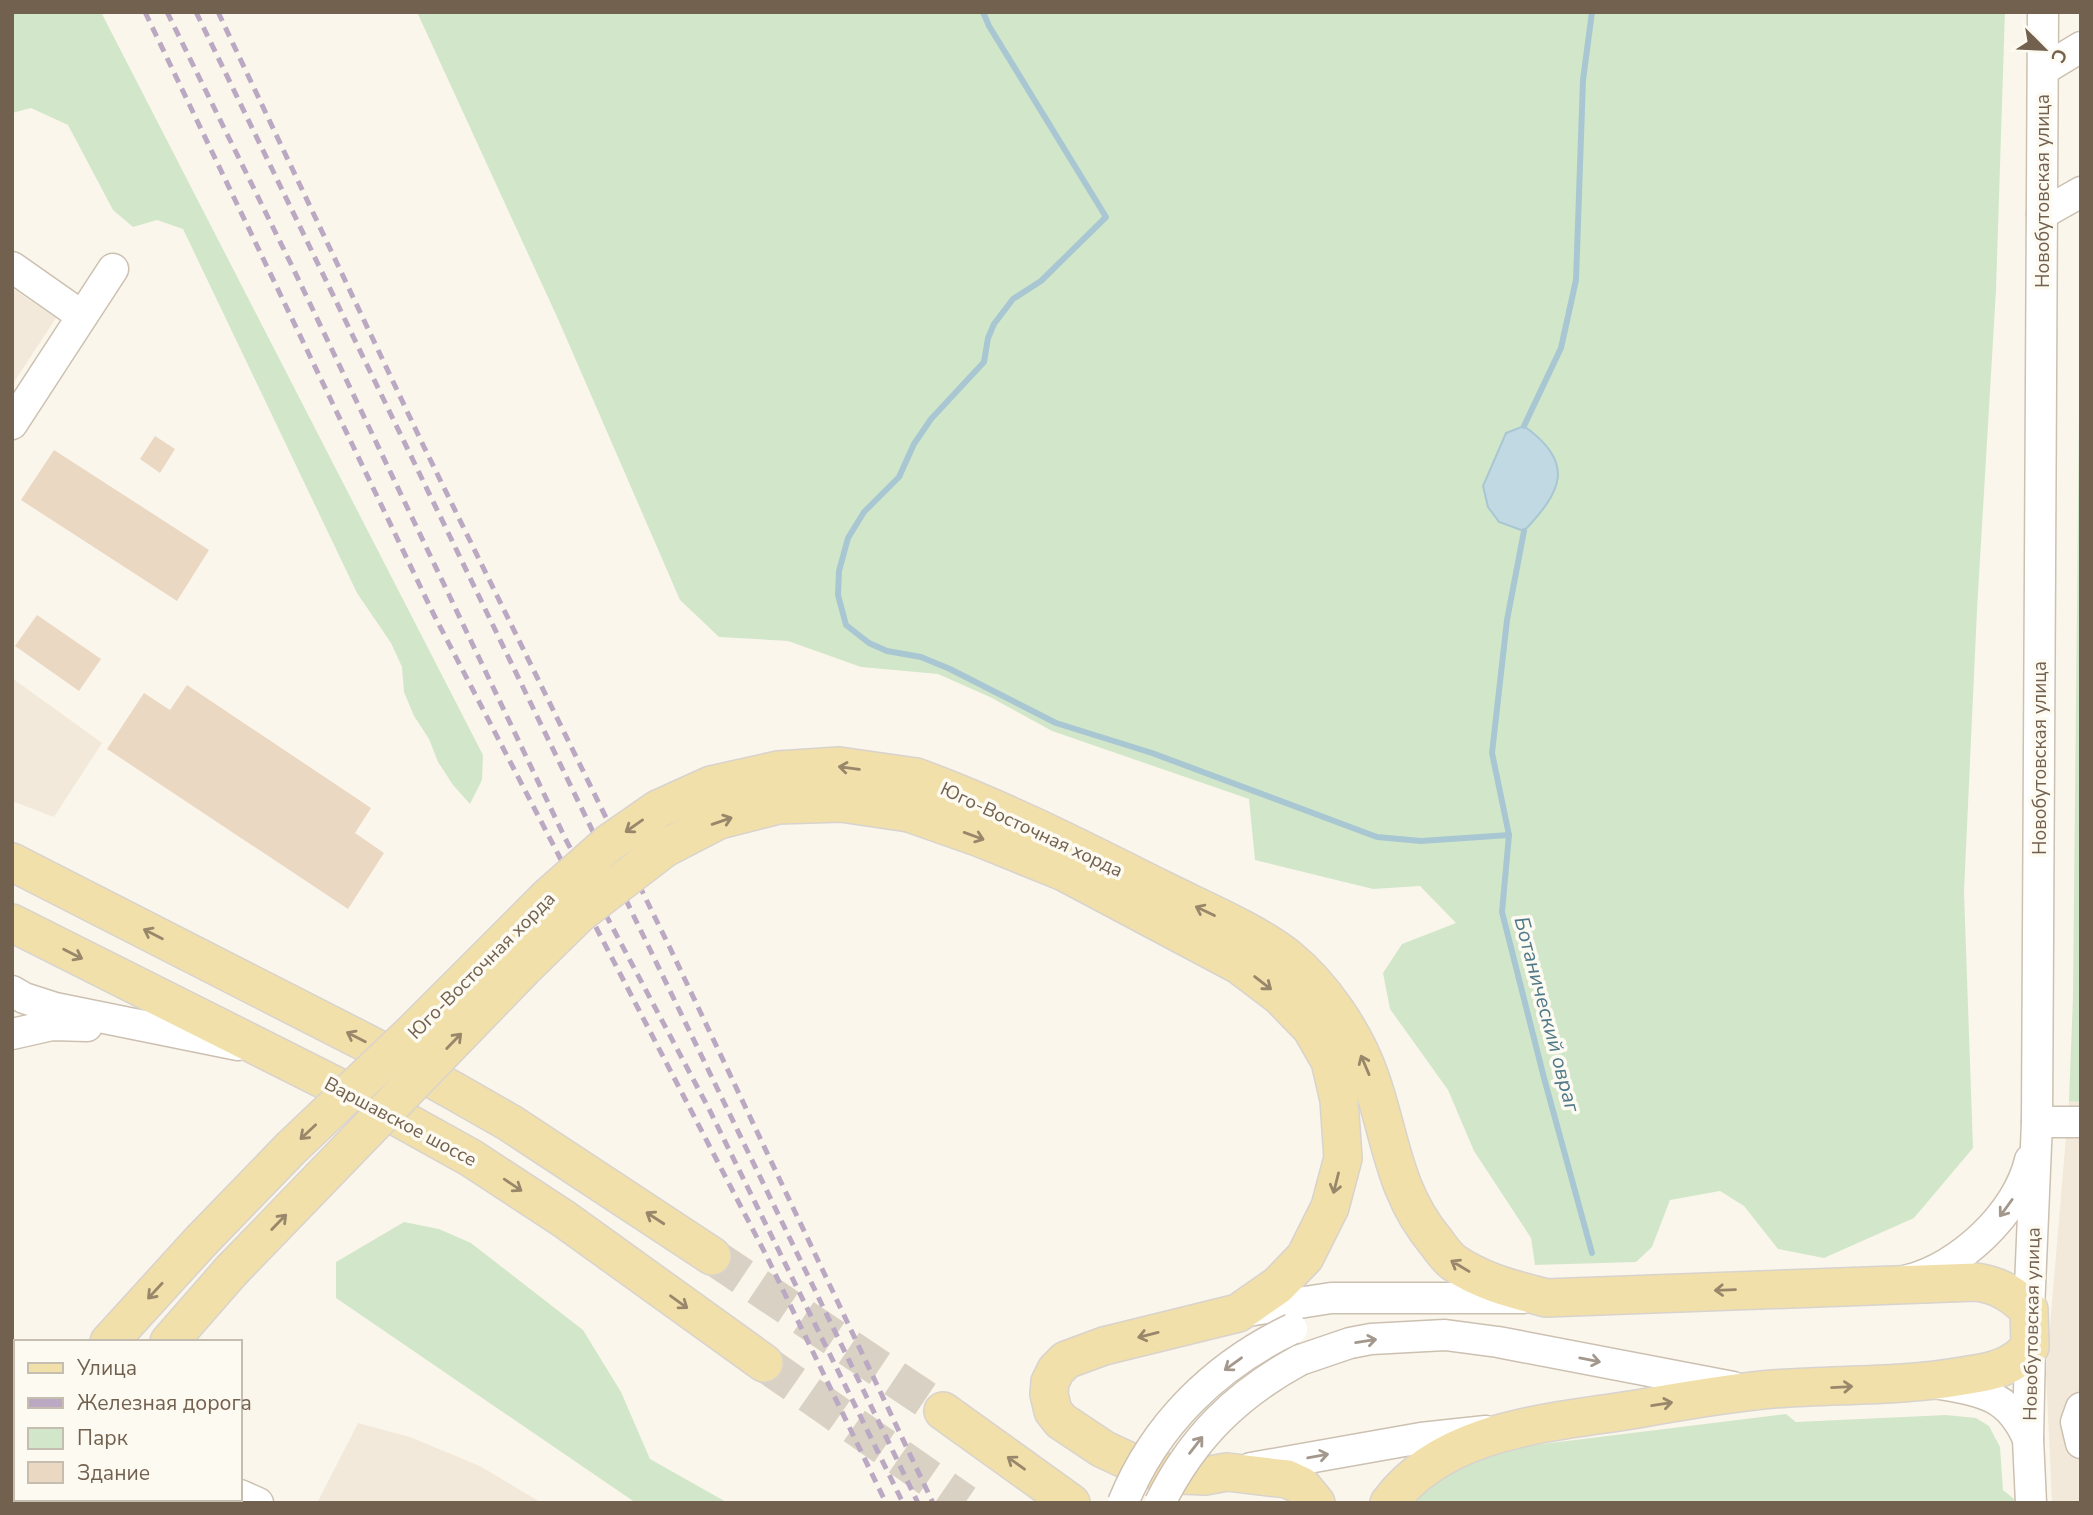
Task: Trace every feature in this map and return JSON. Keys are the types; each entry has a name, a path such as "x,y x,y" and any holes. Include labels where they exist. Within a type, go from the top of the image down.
{"main road":[{"name":"Юго-Восточная хорда","path":"111,1340 291,1148 411,1034 549,896 609,842 658,809 711,785 778,770 839,766 916,777 967,795 1238,928 1287,957 1323,994 1354,1038 1371,1078 1402,1185 1421,1225 1451,1261 1493,1284 1546,1298 1976,1282 1990,1284 2015,1295 2029,1310"},
{"name":"Юго-Восточная хорда","path":"171,1340 231,1271 561,932 621,880 665,848 719,820 778,806 841,803 909,813 1064,872 1240,965 1280,996 1311,1028 1329,1061 1339,1100 1343,1157 1330,1207 1305,1256 1278,1285 1238,1312 1081,1353 1066,1360 1056,1370 1050,1382 1049,1394 1053,1411 1060,1421 1094,1444 1133,1463 1181,1475 1205,1476 1227,1472 1287,1479 1302,1486 1316,1503"},
{"path":"12,862 380,1050 454,1091 510,1123 712,1256"},
{"name":"Варшавское шоссе","path":"12,923 390,1113 471,1158 564,1219 764,1363"},
{"name":"Новобутовская улица","path":"2029,1310 2030,1347"},
{"path":"1389,1503 1413,1478 1436,1461 1465,1446 1522,1427 1774,1389 1927,1382 1993,1371 2014,1362 2030,1347"},
{"path":"943,1411 1071,1503"}],"street":[{"name":"Новобутовская улица","path":"2029,1310 2037,1122 2043,12"},
{"path":"2043,70 2081,47"},
{"path":"2042,214 2081,192"},
{"path":"12,267 82,316"},
{"path":"12,424 113,270"},
{"path":"12,991 55,1008 265,1050"},
{"path":"12,1034 52,1026 146,1027"},
{"path":"1878,1284 1924,1276 1967,1251 2003,1212 2027,1171 2037,1122 2081,1122"},
{"path":"1238,1312 1331,1298 1546,1298"},
{"path":"1124,1503 1142,1464 1181,1410 1204,1386 1263,1343 1292,1329 1363,1308 1432,1298"},
{"path":"1160,1503 1187,1456 1219,1418 1251,1390 1300,1360 1350,1343 1371,1339 1445,1335 1498,1342 1697,1381 1774,1389"},
{"name":"Новобутовская улица","path":"2030,1347 2028,1440 2031,1503"},
{"path":"1927,1382 1992,1395 2008,1406 2022,1424 2028,1440"},
{"path":"2081,1408 2076,1422 2081,1443"},
{"path":"1227,1472 1421,1438 1522,1427"},
{"path":"242,1496 258,1503"}],"shaded area":[{"path":"12,288 56,318 12,385"},
{"path":"12,678 102,743 54,817 12,801"},
{"path":"2069,1101 2081,1102 2081,1503 2052,1503 2046,1373"},
{"path":"358,1423 410,1437 480,1466 542,1503 317,1503"}],"green space":[{"path":"12,12 101,12 483,755 482,780 470,804 438,762 429,739 414,716 404,692 402,667 391,643 357,593 183,229 157,220 133,227 113,210 68,125 31,108 12,113"},
{"path":"417,12 2005,12 1996,290 1964,892 1973,1148 1914,1218 1824,1258 1778,1249 1744,1206 1720,1191 1670,1200 1652,1247 1636,1262 1535,1265 1531,1238 1474,1151 1448,1090 1390,1009 1383,973 1402,944 1456,923 1420,886 1373,889 1255,860 1249,799 1052,731 990,697 938,674 861,667 788,641 719,637 680,600 558,319"},
{"path":"2081,216 2081,1102 2069,1101 2073,996"},
{"path":"404,1222 439,1229 471,1243 583,1330 621,1392 650,1459 728,1503 636,1503 336,1298 336,1262"},
{"path":"1786,1414 1796,1422 1946,1415 1976,1418 1989,1426 2000,1447 2003,1490 2015,1503 1408,1503 1438,1473 1509,1448"}],"water":[{"path":"1524,426 1551,452 1557,465 1558,477 1547,503 1524,531 1499,522 1488,507 1483,486 1506,433"}],"building":[{"path":"155,436 175,449 160,473 140,459"},
{"path":"54,450 209,550 177,601 21,500"},
{"path":"37,615 101,659 79,691 15,646"},
{"path":"187,685 371,808 355,833 384,853 348,909 107,749 144,693 170,710"}],"waterway":[{"path":"983,12 1106,217 1041,281 1013,299 994,324 988,338 984,362 931,419 914,444 899,477 864,512 848,538 839,571 838,595 846,625 869,643 887,651 921,657 950,669 1056,723 1152,753 1377,837 1421,841 1509,835"},
{"path":"1524,426 1561,348 1576,280 1583,80 1592,12"},
{"name":"Ботанический овраг","path":"1524,531 1507,620 1492,753 1509,835 1502,912 1592,1253"}],"tunnel":[{"path":"712,1256 943,1411"},
{"path":"764,1363 965,1503"}],"railway":[{"path":"145,12 433,613 766,1255 886,1503"},
{"path":"167,12 292,266 565,838 709,1109 903,1503"},
{"path":"196,12 918,1503"},
{"path":"218,12 424,447 670,948 933,1503"}]}
